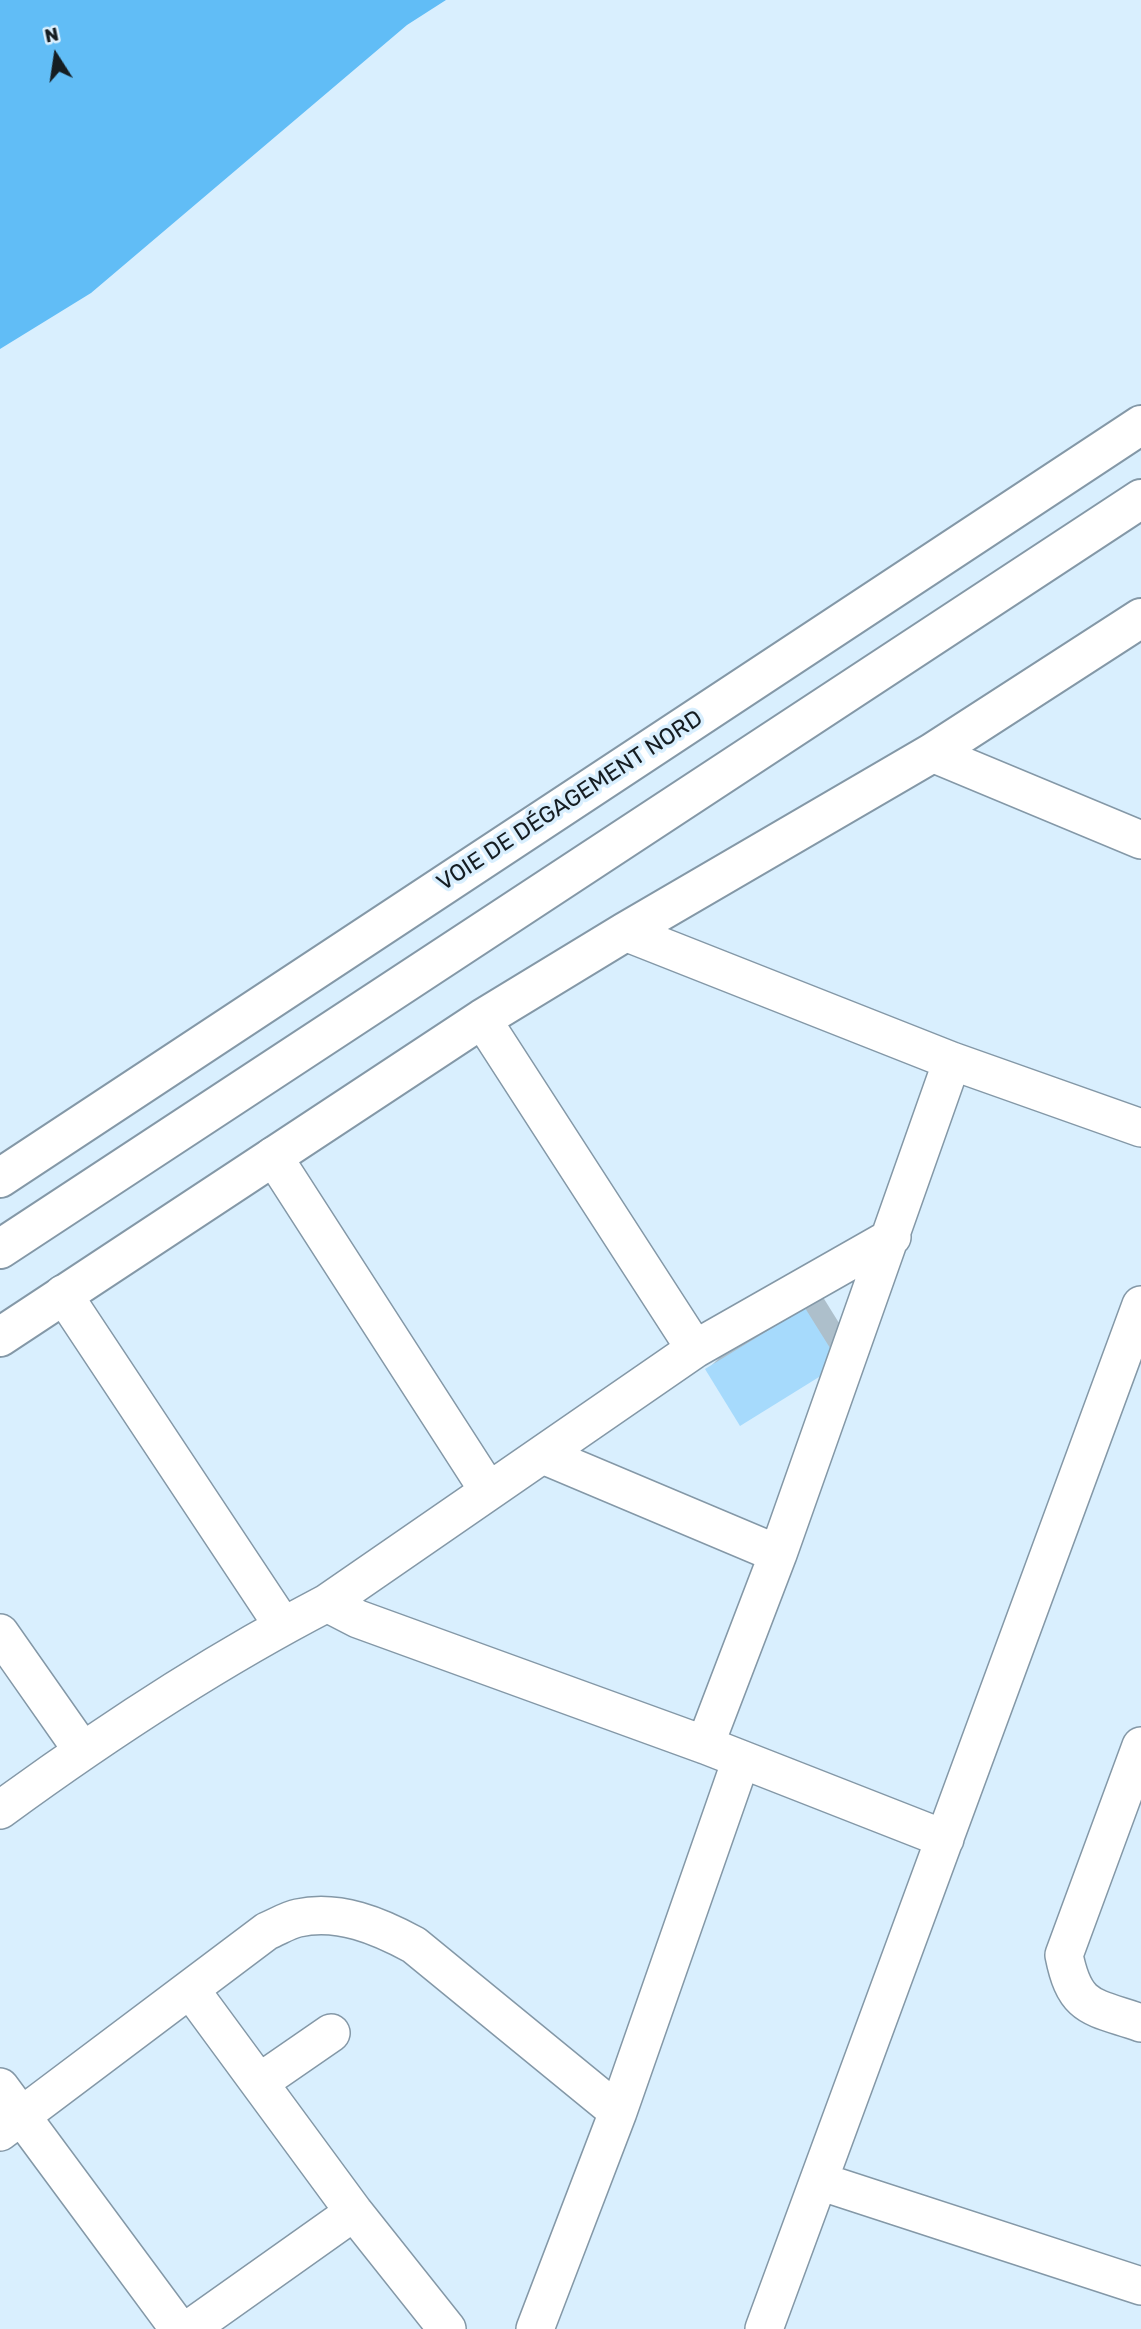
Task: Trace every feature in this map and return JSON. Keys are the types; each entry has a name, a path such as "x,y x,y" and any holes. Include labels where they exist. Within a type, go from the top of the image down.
{"main road":[{"name":"VOIE DE DÉGAGEMENT NORD","path":"0,1178 1141,425"},
{"path":"0,1248 1141,499"},
{"path":"0,1337 482,1019 625,932 932,753 1141,618"}],"street":[{"path":"932,753 1141,840"},
{"path":"625,932 952,1061 1141,1128"},
{"path":"482,1019 695,1349"},
{"path":"705,1745 778,1554 864,1304 892,1237 952,1061"},
{"path":"274,1156 488,1490"},
{"path":"0,1810 82,1750 283,1626 327,1603 695,1349 892,1237"},
{"path":"63,1294 283,1626"},
{"path":"764,2329 1141,1305"},
{"path":"544,1455 778,1554"},
{"path":"327,1603 358,1619 705,1745 945,1839"},
{"path":"0,1633 82,1750"},
{"path":"1141,1746 1064,1955 1070,1986 1088,2005 1141,2023"},
{"path":"535,2329 618,2112 741,1759"},
{"path":"10,2124 267,1931 298,1918 339,1917 377,1925 414,1945 618,2112"},
{"path":"190,1989 354,2211 447,2329"},
{"path":"260,2082 331,2032"},
{"path":"0,2087 10,2124 178,2329"},
{"path":"819,2181 1141,2286"},
{"path":"189,2329 354,2211"}],"water":[{"path":"0,0 446,0 407,25 91,293 0,349"}],"building":[{"path":"805,1308 840,1364 740,1426 705,1369"}]}
